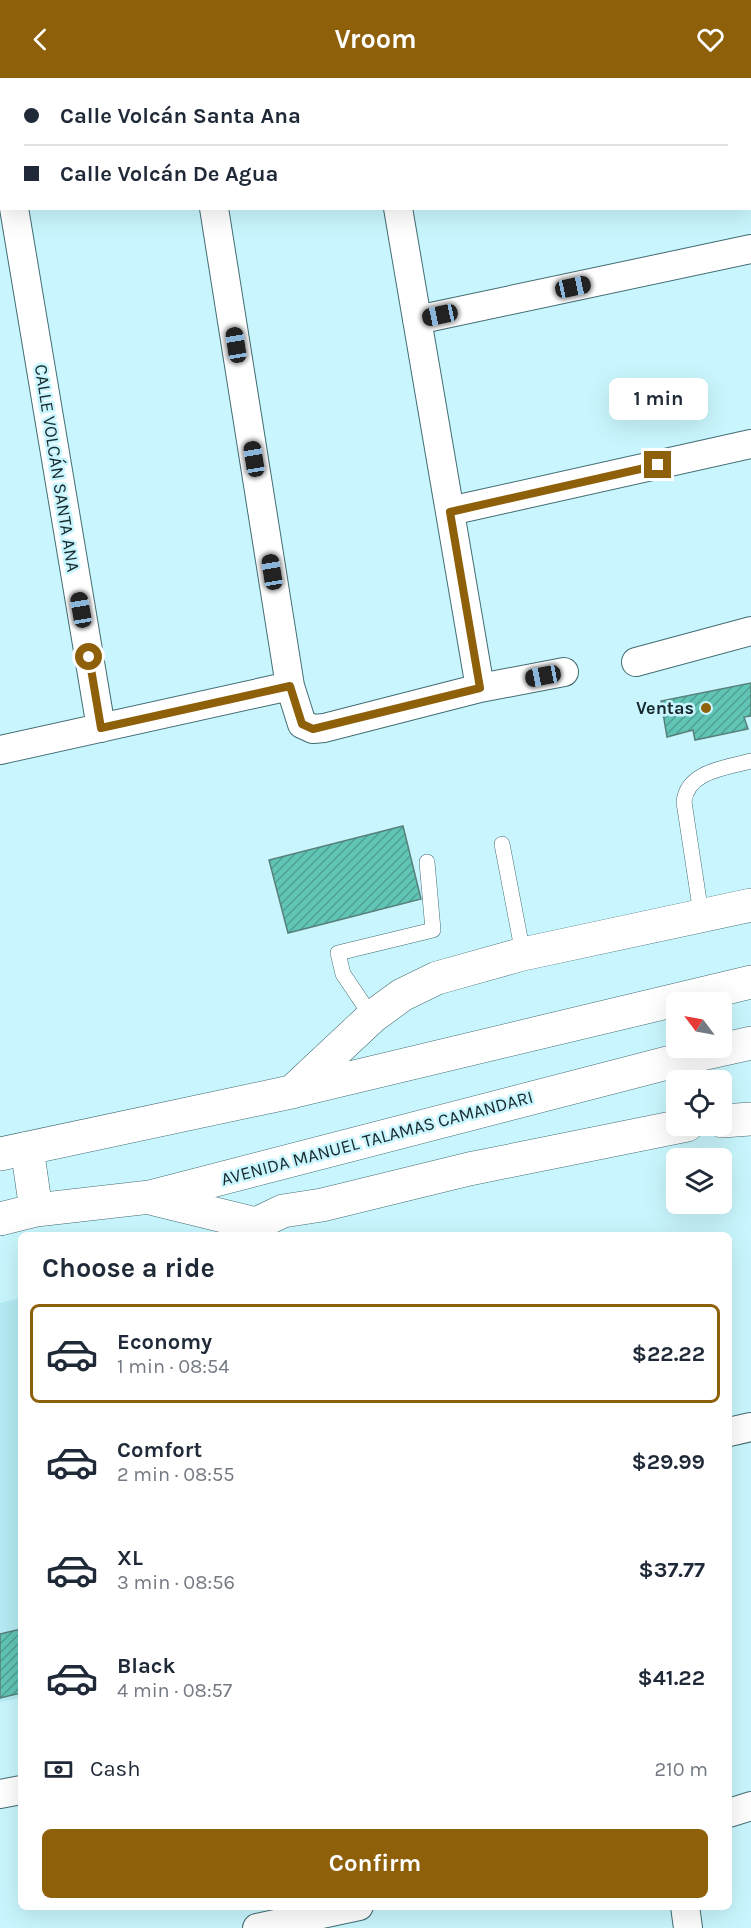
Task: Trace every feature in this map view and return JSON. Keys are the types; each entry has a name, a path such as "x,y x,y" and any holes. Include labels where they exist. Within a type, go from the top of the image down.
{"main road":[{"path":"291,1092 372,1017 402,995 437,978 523,954 751,905"},
{"path":"36,1210 13,1151 291,1092 751,982"},
{"name":"AVENIDA MANUEL TALAMAS CAMANDARI","path":"0,1219 36,1210 150,1197 751,1043"},
{"path":"732,1120 751,1119"},
{"path":"150,1197 256,1224 283,1211 322,1205 469,1169 666,1129"}],"street":[{"name":"CALLE VOLCÁN SANTA ANA","path":"14,210 101,728"},
{"path":"214,210 290,686 302,724 313,729 324,728 480,688 564,672"},
{"path":"398,210 480,688"},
{"path":"417,320 751,249"},
{"path":"450,512 751,444"},
{"path":"636,662 751,631"},
{"path":"0,750 290,686"},
{"path":"732,1431 751,1427"},
{"path":"0,1794 18,1791"},
{"path":"732,1812 751,1806"},
{"path":"257,1928 340,1910"},
{"path":"686,1910 688,1928"}],"lane":[{"path":"701,915 684,802 685,791 692,782 704,775 751,761"},
{"path":"502,844 523,954"},
{"path":"372,1017 344,974 338,952 433,930 427,862"}],"shaded area":[{"path":"18,1299 18,1699 0,1702 0,1303"}],"building":[{"name":"Ventas","path":"751,683 751,716 744,717 748,729 695,740 693,730 667,737 661,701"},
{"path":"403,826 421,899 288,933 269,860"},
{"path":"18,1630 18,1694 0,1698 0,1634"}],"place":[{"name":"Ventas","path":"706,708"}],"route":[{"path":"89,657 101,728 290,686 302,724 313,729 324,728 480,688 450,512 658,465"}]}
